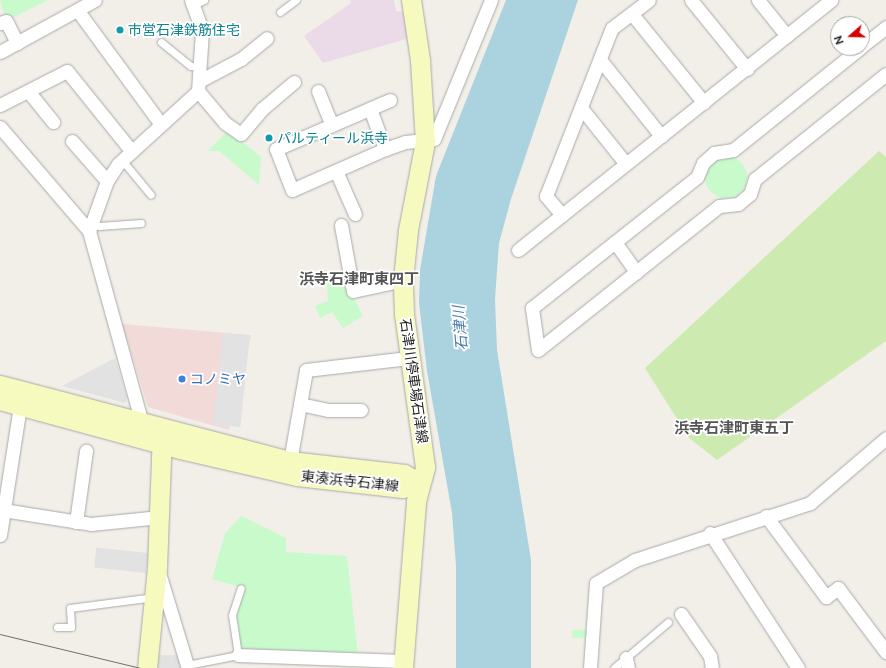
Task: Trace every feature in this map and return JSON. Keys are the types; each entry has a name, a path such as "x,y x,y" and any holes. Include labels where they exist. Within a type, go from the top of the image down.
{"street":[{"path":"0,52 78,11 95,0"},
{"name":"石津川停車場石津線","path":"403,664 420,483 425,459 408,358 403,280 425,142 420,60 411,0"},
{"path":"390,100 276,149 292,190 405,142 425,142 434,139 491,0"},
{"path":"562,215 546,196 602,62 612,28 649,0"},
{"path":"691,0 746,69"},
{"path":"758,0 787,36"},
{"path":"518,250 704,103 828,1"},
{"path":"196,2 202,30 200,80 225,123 241,134 262,109 294,82"},
{"path":"78,11 160,123"},
{"path":"632,14 704,103"},
{"path":"0,23 6,21 17,43"},
{"path":"870,40 886,27"},
{"path":"90,227 106,181 130,149 160,123 200,80 241,59 267,38"},
{"path":"850,56 733,150 714,154 703,163 697,177 532,308 538,350 719,206 738,204 750,194 755,179 886,74"},
{"path":"602,62 661,136"},
{"path":"0,105 67,71 130,149"},
{"path":"28,91 53,122"},
{"path":"318,91 332,125"},
{"path":"370,109 386,149"},
{"path":"582,110 626,164"},
{"path":"3,135 90,227 141,422"},
{"path":"72,141 106,181"},
{"path":"336,171 355,214"},
{"path":"341,225 354,291 403,280"},
{"path":"615,242 636,272"},
{"path":"290,460 306,370 408,358"},
{"name":"東湊浜寺石津線","path":"0,385 22,398 297,476 402,488 420,483"},
{"path":"0,535 22,398"},
{"name":"東湊浜寺石津線","path":"0,400 22,398 141,422 157,437 290,460 404,474 420,483"},
{"path":"300,404 328,410 361,410"},
{"path":"148,668 160,517 157,437"},
{"path":"590,668 596,583 634,560 710,533 810,503 886,438"},
{"path":"76,522 86,451"},
{"path":"4,510 76,522 160,517"},
{"path":"766,516 826,597 838,588 886,652"},
{"path":"710,533 798,668"},
{"path":"157,568 187,665"},
{"path":"681,614 710,656 712,668"},
{"path":"238,655 403,664"}],"lane":[{"path":"280,12 296,0"},
{"path":"161,42 191,66 200,80"},
{"path":"122,160 151,195"},
{"path":"90,227 141,223"},
{"path":"187,665 238,655 232,615 241,588"},
{"path":"57,627 71,627 70,608 154,597"},
{"path":"614,668 627,663 668,622"}],"shaded area":[{"path":"350,0 394,0 396,11 406,12 410,38 323,63 304,36 351,3"},
{"path":"122,324 251,335 229,430 148,407"},
{"path":"223,333 250,336 240,427 213,424"},
{"path":"115,358 127,398 125,403 62,386"},
{"path":"96,548 148,553 146,573 94,567"},
{"path":"158,655 183,655 183,668 158,668"}],"green space":[{"path":"0,0 48,0 6,21"},
{"path":"228,130 261,157 259,185 219,151 208,151"},
{"path":"879,151 886,157 886,341 717,460 689,438 645,368"},
{"path":"726,156 741,162 747,177 741,192 726,198 711,192 705,177 711,162"},
{"path":"344,279 363,316 343,328 332,312 320,318 315,306 328,301 327,281"},
{"path":"241,516 286,538 286,552 347,556 358,656 239,652 234,615 243,588 212,579 225,533"},
{"path":"572,630 588,630 588,638 572,638"}],"water":[{"name":"石津川","path":"506,0 578,0 511,199 499,243 495,299 497,350 531,560 531,668 456,668 456,566 452,513 427,371 419,303 420,270 436,176"}],"tram line":[{"path":"0,634 141,668"}],"place":[{"name":"市営石津鉄筋住宅","path":"120,30"},
{"name":"パルティール浜寺","path":"269,138"},
{"name":"コノミヤ","path":"182,379"}],"district":[{"name":"浜寺石津町東四丁","path":"359,280"},
{"name":"浜寺石津町東五丁","path":"734,429"}]}
